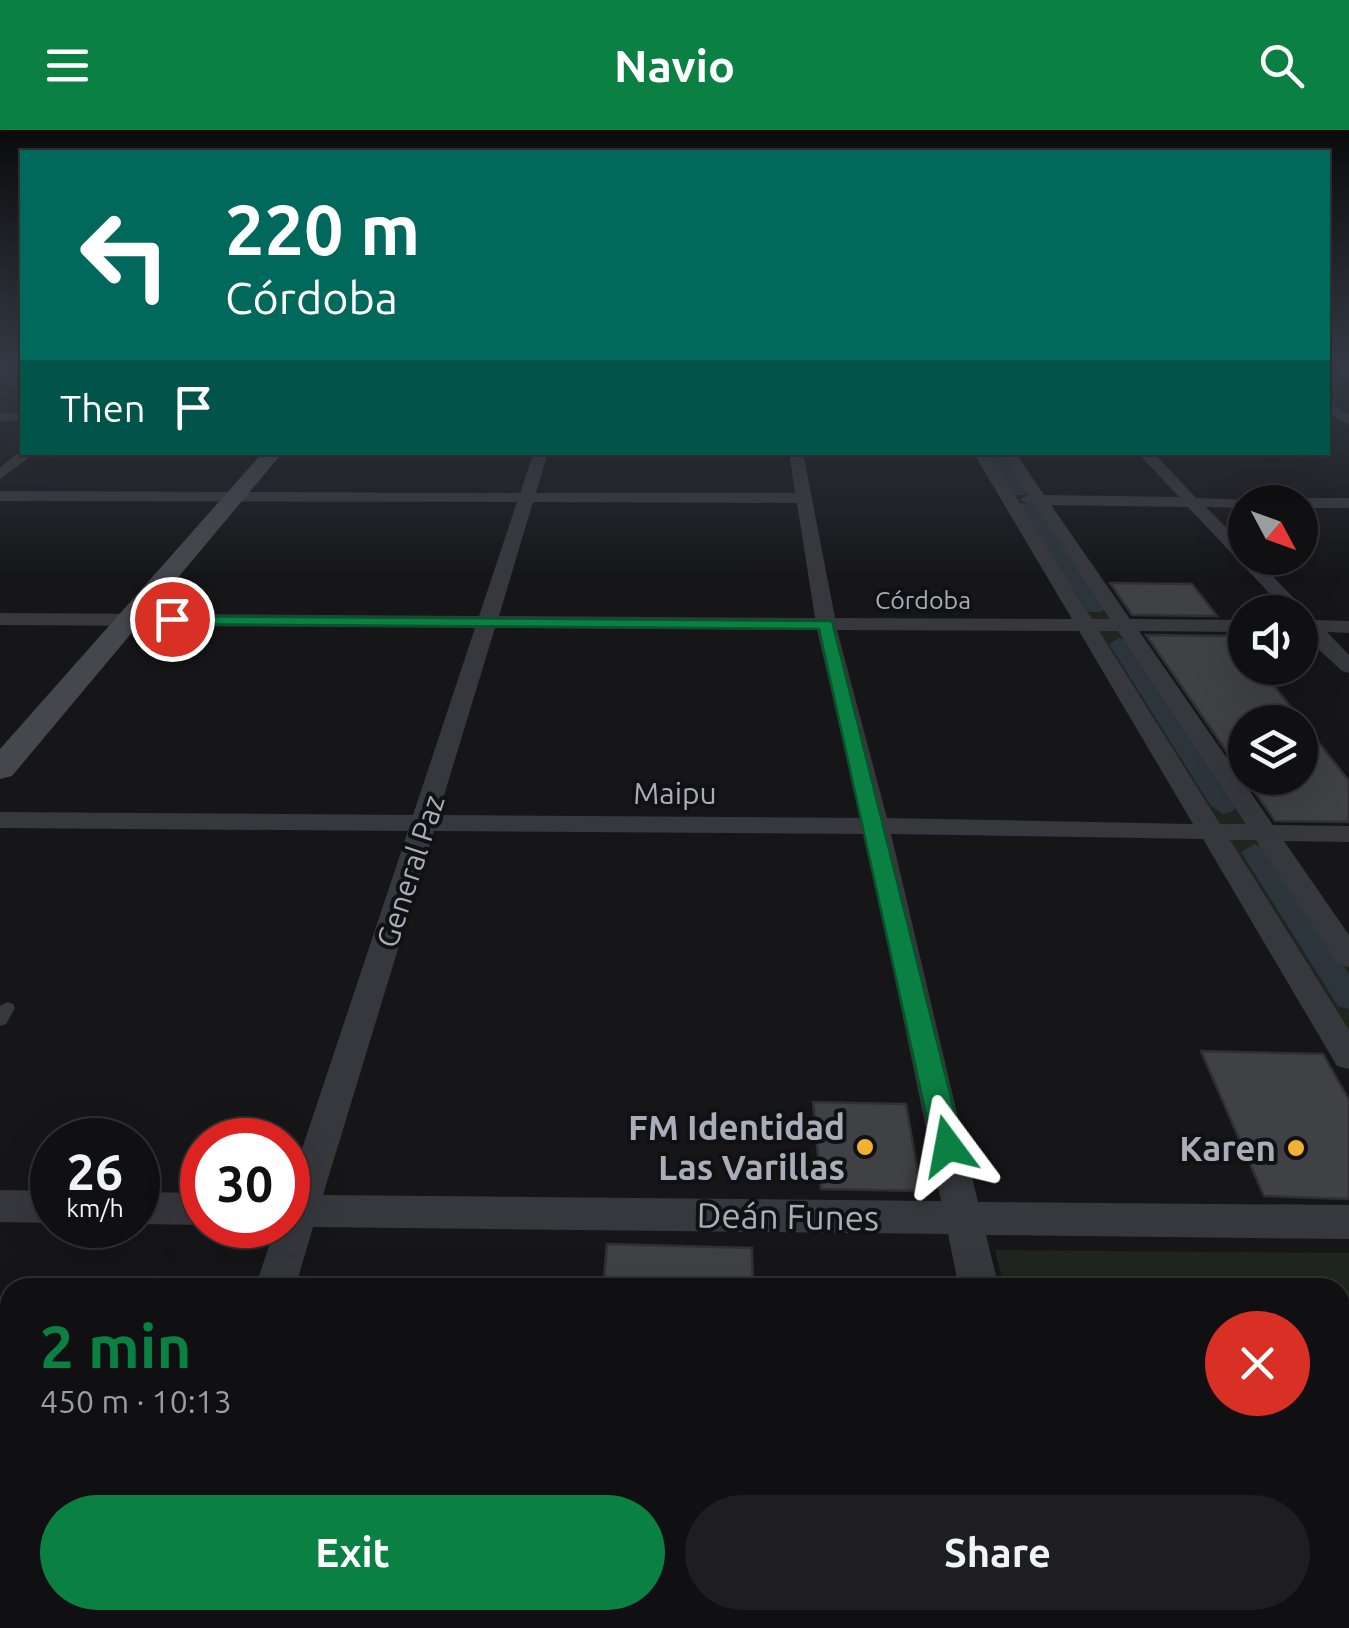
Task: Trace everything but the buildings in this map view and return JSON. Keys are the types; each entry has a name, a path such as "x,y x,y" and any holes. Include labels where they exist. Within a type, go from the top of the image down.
{"main road":[{"path":"0,769 271,455"}],"street":[{"path":"0,474 25,455"},
{"name":"General Paz","path":"310,1164 425,826 540,455"},
{"path":"797,455 826,624 876,826 978,1278"},
{"path":"982,455 1349,1057"},
{"path":"1009,455 1349,957"},
{"path":"1147,455 1278,595"},
{"path":"0,496 805,498"},
{"path":"1010,500 1228,503"},
{"path":"1318,503 1349,503"},
{"name":"Córdoba","path":"0,619 1228,626"},
{"path":"1318,622 1349,627"},
{"path":"1318,636 1349,668"},
{"name":"Maipu","path":"0,820 425,826 876,826 1349,834"},
{"path":"0,1206 30,1207"},
{"name":"Deán Funes","path":"310,1211 1349,1222"},
{"name":"General Paz","path":"277,1278 284,1248"}],"shaded area":[{"path":"985,455 1006,455 1228,786 1228,795 1234,795 1349,966 1349,1043"},
{"path":"995,1250 1349,1253 1349,1278 1002,1278"}],"waterway":[{"path":"996,455 1019,492"},
{"path":"1028,506 1095,608"},
{"path":"1119,644 1224,806"},
{"path":"1254,852 1349,998"}],"place":[{"name":"FM Identidad Las Varillas","path":"865,1147"},
{"name":"Karen","path":"1296,1148"}],"route":[{"path":"172,619 826,624 948,1146"}]}
